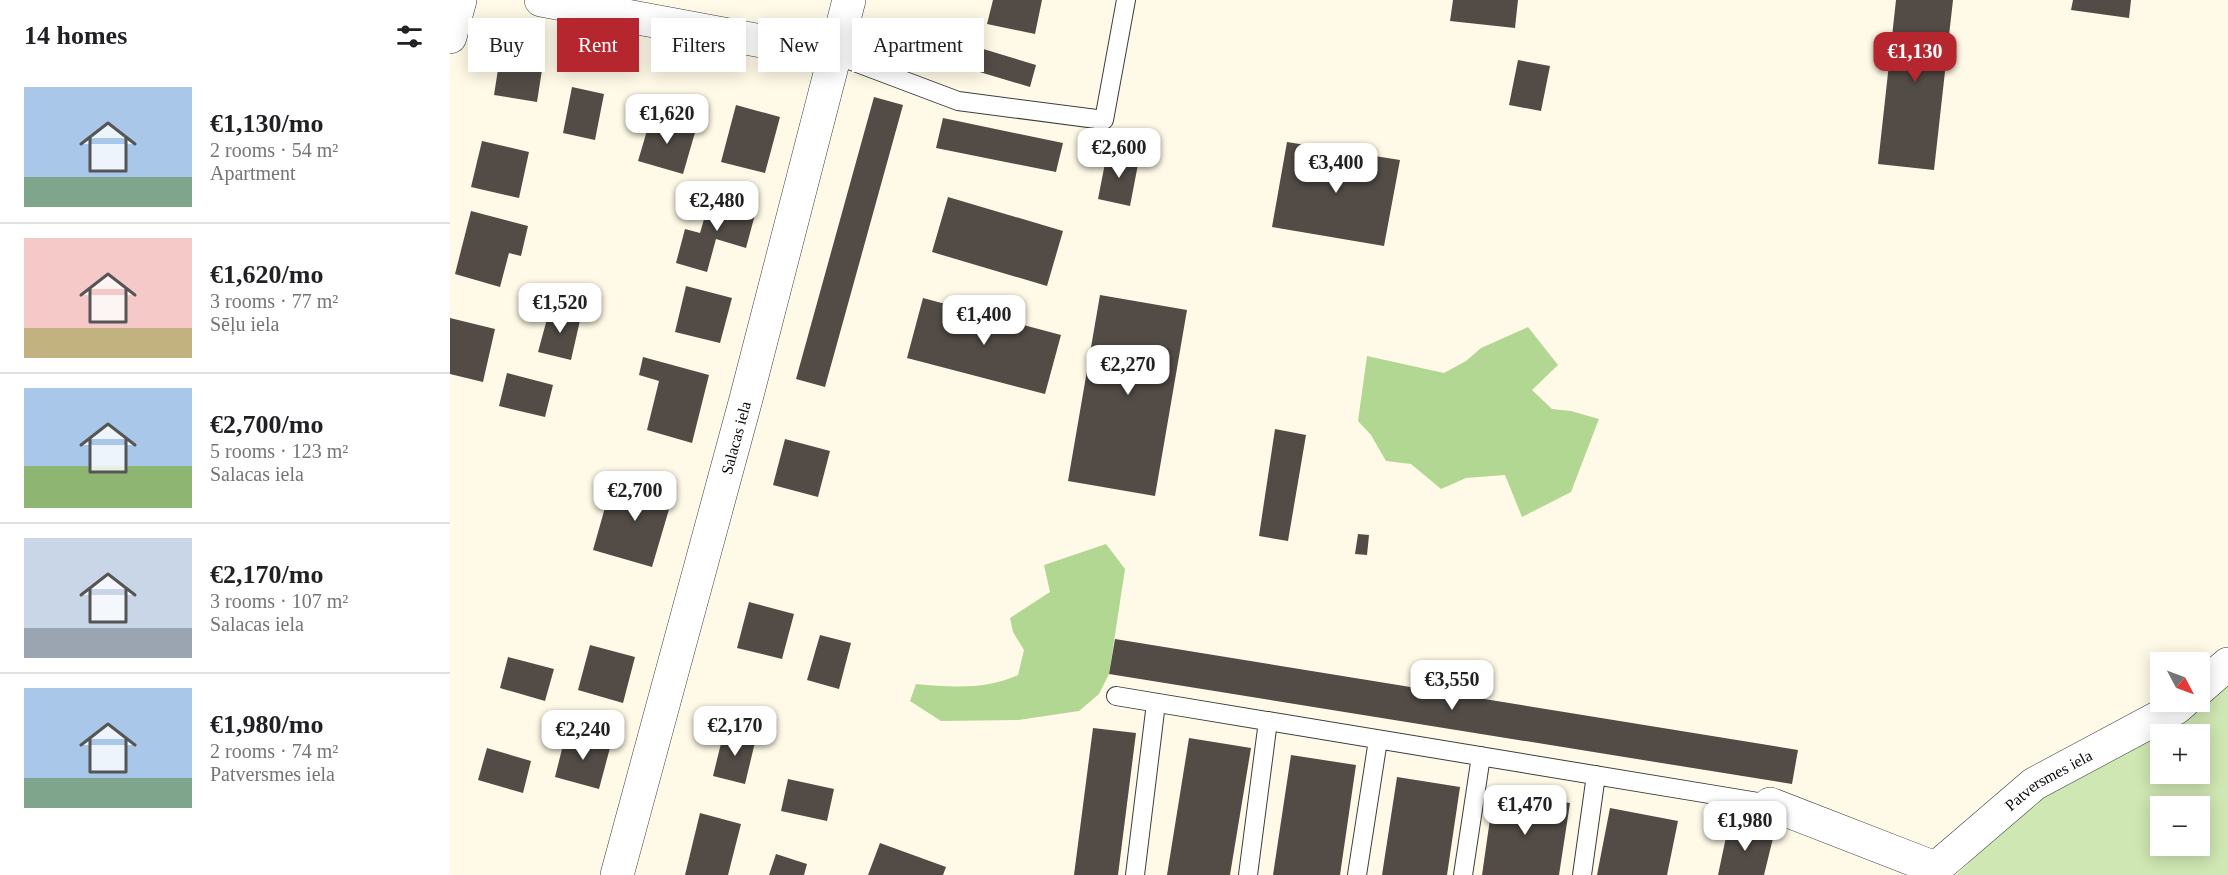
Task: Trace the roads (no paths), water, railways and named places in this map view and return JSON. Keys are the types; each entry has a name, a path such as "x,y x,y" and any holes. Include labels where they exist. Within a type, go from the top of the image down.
{"street":[{"path":"450,37 460,0"},
{"path":"541,0 758,40"},
{"name":"Salacas iela","path":"840,38 849,0"},
{"name":"Salacas iela","path":"616,875 740,421 832,72"},
{"path":"2210,679 2228,664"},
{"name":"Patversmes iela","path":"1932,871 2034,784 2169,712"},
{"path":"1770,804 1932,871"}],"lane":[{"path":"840,57 958,101 1104,120 1126,0"},
{"path":"1116,696 1770,804"},
{"path":"1135,875 1156,703"},
{"path":"1248,875 1268,721"},
{"path":"1357,875 1378,740"},
{"path":"1463,875 1481,756"},
{"path":"1582,875 1596,776"}]}
